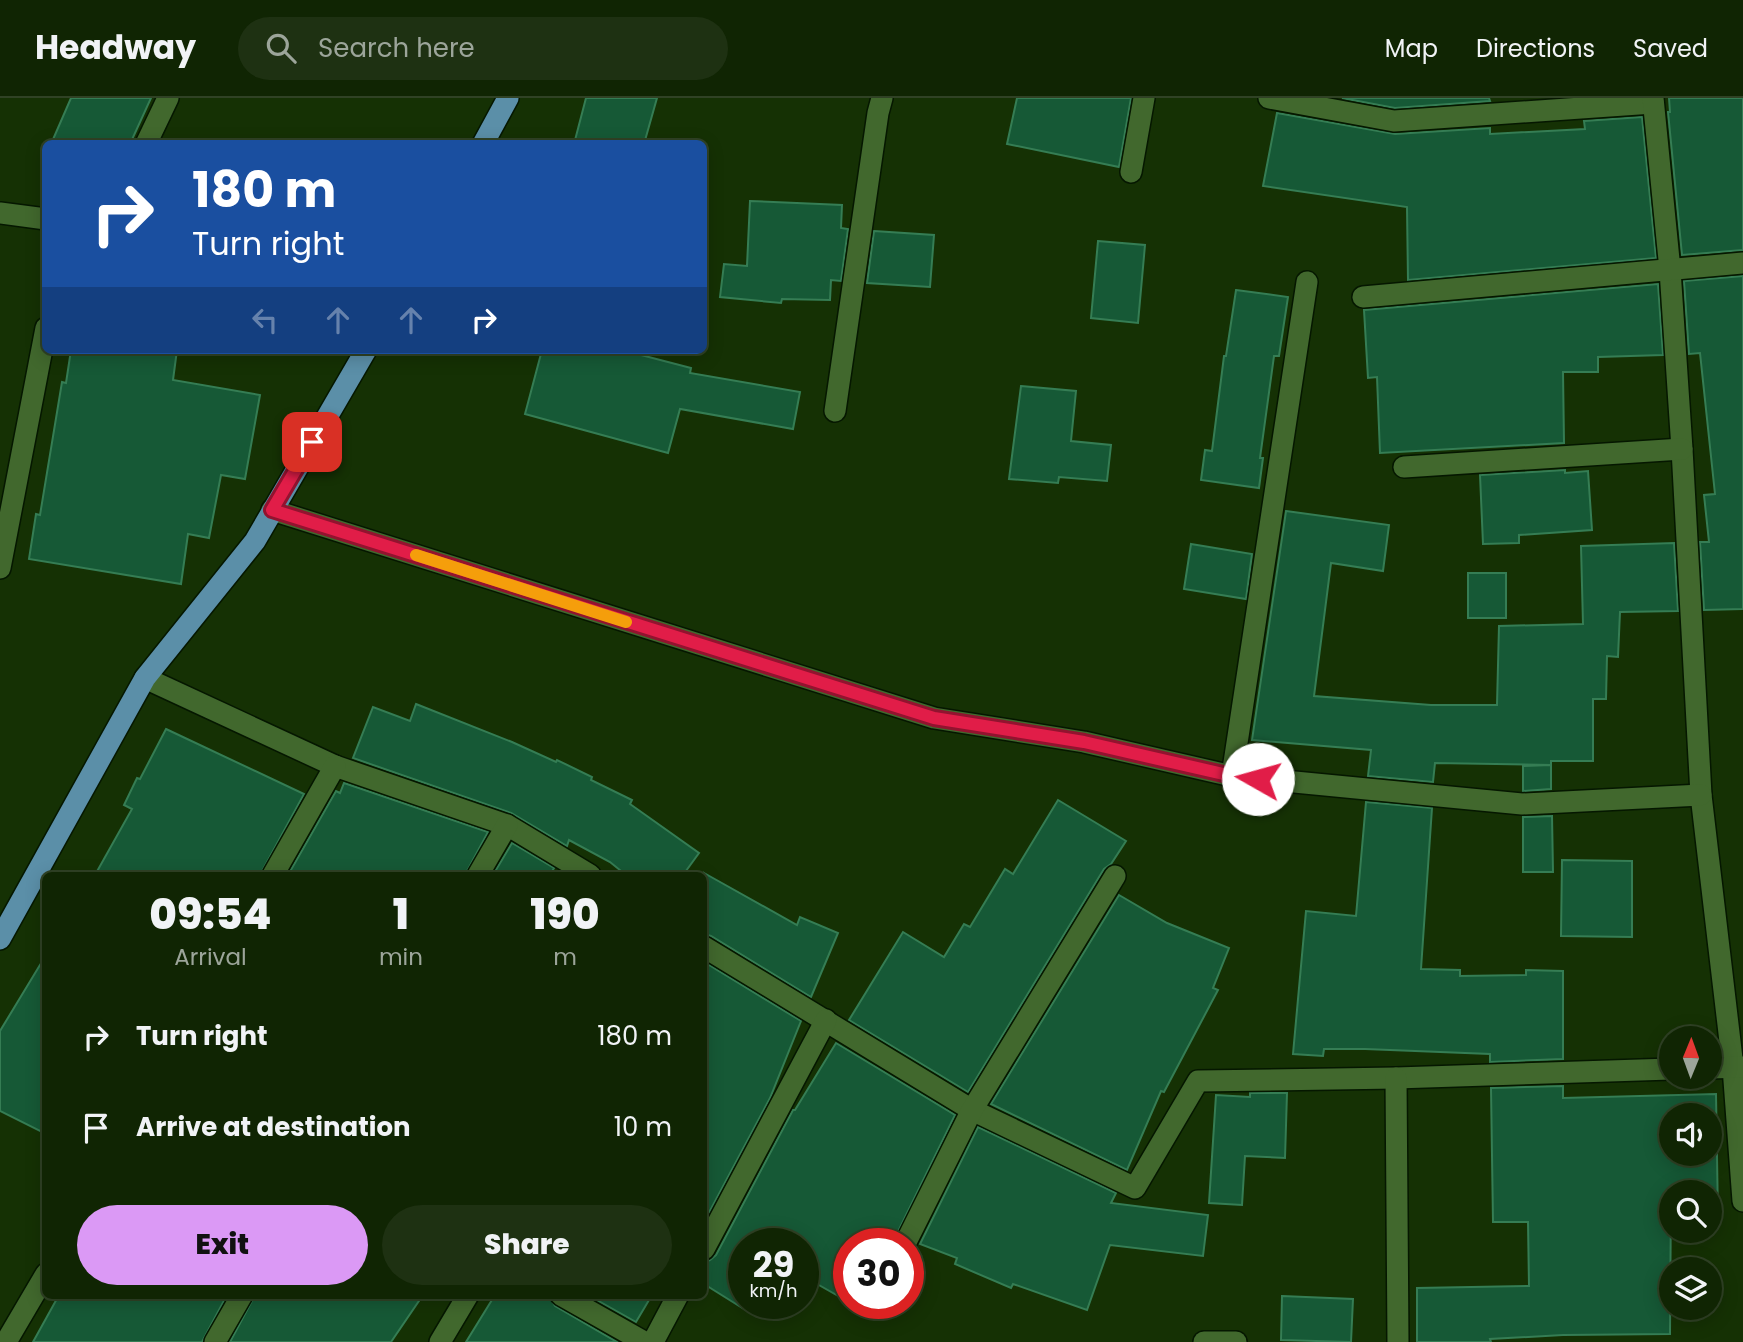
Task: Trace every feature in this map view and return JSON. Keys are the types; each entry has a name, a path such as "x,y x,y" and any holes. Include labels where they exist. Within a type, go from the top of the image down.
{"main road":[{"path":"484,140 508,98"},
{"path":"0,939 145,678 255,541 364,354"}],"street":[{"path":"148,140 168,98"},
{"path":"835,411 882,98"},
{"path":"1131,172 1144,98"},
{"path":"1269,98 1394,121 1653,101 1670,270 1701,795 1738,1067 1743,1201"},
{"path":"0,213 42,218"},
{"path":"1363,297 1743,263"},
{"path":"1232,776 1307,282"},
{"path":"0,568 42,349"},
{"path":"1404,467 1682,449"},
{"path":"272,510 934,718 1084,742 1232,776 1522,804 1701,795"},
{"path":"145,678 335,766 507,825 585,872"},
{"path":"275,872 335,766"},
{"path":"480,872 507,825"},
{"path":"913,1228 972,1110 1115,876"},
{"path":"707,949 972,1110 1135,1188 1198,1082 1396,1079 1659,1069"},
{"path":"707,1242 826,1020"},
{"path":"1396,1079 1398,1342"},
{"path":"6,1342 42,1281"},
{"path":"215,1342 240,1299"},
{"path":"440,1342 466,1299"},
{"path":"568,1299 645,1342"},
{"path":"653,1342 676,1299"},
{"path":"1204,1342 1236,1342"}],"building":[{"path":"71,98 151,98 132,140 53,140"},
{"path":"586,98 657,98 645,140 575,140"},
{"path":"1017,98 1131,98 1119,167 1007,144"},
{"path":"1342,98 1489,98 1490,101 1395,108"},
{"path":"1669,98 1743,98 1743,250 1682,255 1668,112"},
{"path":"1277,113 1395,134 1490,128 1490,134 1585,129 1584,121 1642,117 1656,258 1408,280 1407,207 1263,186"},
{"path":"750,201 842,205 841,228 848,229 841,281 831,280 830,300 782,299 781,303 720,297 724,264 747,266"},
{"path":"874,231 934,235 930,287 867,283"},
{"path":"1098,241 1145,245 1138,323 1091,318"},
{"path":"1743,276 1743,609 1704,610 1700,542 1709,542 1704,495 1715,494 1700,353 1689,354 1684,281"},
{"path":"1658,284 1663,355 1598,357 1598,372 1563,372 1564,443 1380,453 1377,377 1368,378 1364,310"},
{"path":"1236,290 1288,297 1279,356 1274,356 1260,458 1263,458 1259,488 1201,480 1205,450 1212,451 1224,356"},
{"path":"70,354 176,354 173,380 260,395 245,479 221,475 209,538 188,534 181,584 29,559 36,514 40,515 62,382 66,383"},
{"path":"541,354 637,354 691,368 690,373 800,392 793,429 680,409 668,453 525,414"},
{"path":"1021,386 1076,391 1071,441 1111,445 1107,481 1059,477 1058,483 1009,479"},
{"path":"1565,470 1565,473 1588,471 1592,530 1519,535 1519,543 1483,544 1480,475"},
{"path":"1286,511 1389,525 1383,571 1331,563 1314,696 1431,705 1497,705 1499,626 1583,624 1581,546 1674,543 1678,611 1620,612 1618,657 1607,656 1606,699 1593,699 1593,761 1551,761 1551,765 1435,763 1433,782 1368,776 1371,750 1252,740"},
{"path":"1191,544 1252,554 1246,599 1184,589"},
{"path":"1468,573 1506,573 1506,618 1468,618"},
{"path":"416,704 556,762 557,760 632,800 630,804 699,853 685,872 622,872 610,862 569,840 567,846 511,813 353,758 373,707 410,721"},
{"path":"166,729 304,794 262,872 97,872 132,809 124,805 137,778 140,779"},
{"path":"1551,765 1551,789 1523,791 1523,766"},
{"path":"344,783 488,832 467,872 290,872 336,791 340,793"},
{"path":"1058,800 1126,841 1111,864 1104,869 968,1092 849,1020 903,932 944,957 964,924 970,927 1005,869 1013,874"},
{"path":"1366,802 1432,808 1421,969 1460,970 1460,976 1526,975 1526,970 1563,971 1563,1059 1490,1062 1490,1054 1365,1049 1324,1049 1323,1056 1293,1054 1306,911 1356,916"},
{"path":"1552,816 1553,872 1523,872 1523,817"},
{"path":"512,843 554,868 552,872 495,872"},
{"path":"1562,860 1632,861 1632,937 1561,936"},
{"path":"707,875 797,925 800,917 838,933 811,997 707,935"},
{"path":"1119,895 1167,923 1229,948 1213,988 1218,990 1164,1092 1161,1091 1127,1170 991,1104"},
{"path":"42,962 42,1132 0,1111 0,1031"},
{"path":"707,964 801,1021 770,1098 707,1216"},
{"path":"836,1043 955,1115 900,1228 833,1228 833,1293 819,1285 819,1228 730,1228 793,1110"},
{"path":"1563,1086 1563,1098 1716,1094 1716,1103 1659,1103 1659,1166 1717,1166 1717,1180 1659,1180 1659,1243 1671,1243 1671,1257 1659,1257 1659,1320 1670,1320 1670,1334 1563,1335 1490,1339 1491,1342 1417,1342 1417,1288 1529,1286 1528,1222 1493,1222 1491,1088"},
{"path":"1250,1093 1287,1093 1285,1158 1245,1156 1242,1205 1209,1203 1216,1095 1250,1097"},
{"path":"978,1127 1116,1193 1111,1203 1208,1215 1203,1256 1110,1245 1087,1310 1013,1284 1011,1288 955,1264 957,1258 924,1246 924,1236"},
{"path":"728,1232 728,1299 707,1286 707,1261 716,1255"},
{"path":"1282,1296 1353,1299 1351,1342 1281,1340"},
{"path":"57,1299 225,1299 202,1342 33,1342"},
{"path":"253,1299 420,1299 391,1342 230,1342"},
{"path":"493,1299 551,1299 555,1306 617,1342 466,1342"},
{"path":"595,1299 650,1299 636,1322"}],"slow traffic":[{"path":"416,555 626,622"}],"route":[{"path":"312,442 272,510 934,718 1084,742 1232,776 1258,779"}]}
